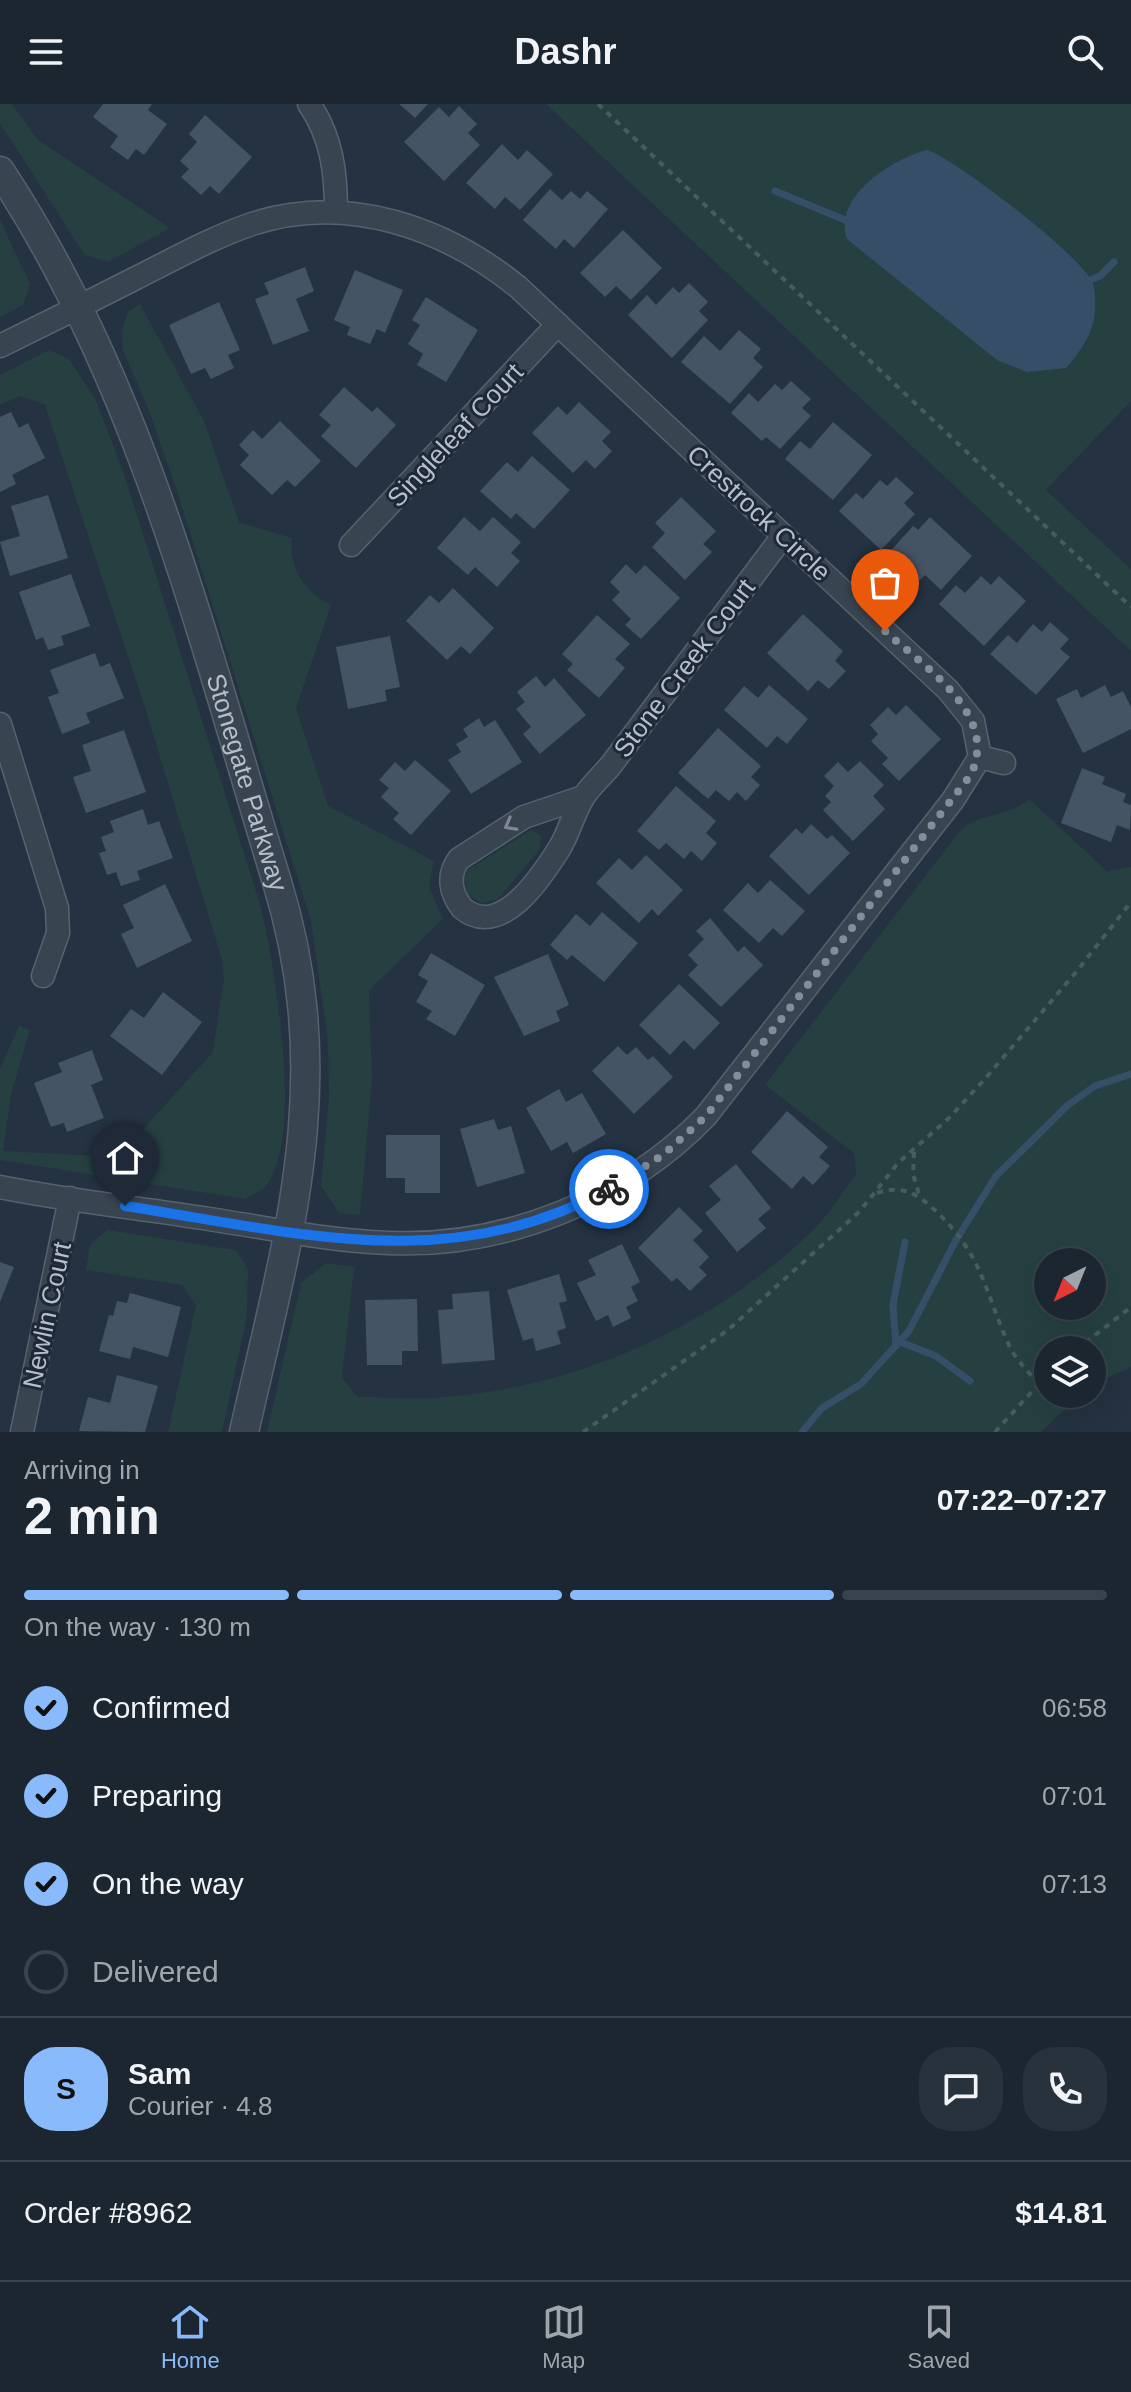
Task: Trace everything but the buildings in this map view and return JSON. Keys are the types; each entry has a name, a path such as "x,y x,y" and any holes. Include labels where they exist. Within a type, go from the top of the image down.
{"street":[{"path":"309,104 324,131 332,160 336,212"},
{"name":"Stonegate Parkway","path":"0,171 79,307 116,387 161,509 285,907 304,1015 308,1068 305,1128 289,1231 244,1432"},
{"name":"Crestrock Circle","path":"0,346 209,241 254,224 336,212 392,221 443,237 492,266 558,324 963,705 973,721 980,757"},
{"name":"Singleleaf Court","path":"351,545 558,324"},
{"name":"Stone Creek Court","path":"583,797 524,817 459,859 453,867 451,883 462,908 486,919 502,915 515,905 559,850 583,797 611,765 783,536"},
{"path":"0,724 57,908 58,933 43,976"},
{"path":"0,1187 392,1244 503,1231 576,1206 663,1155 720,1100 962,788 980,757 1004,763"},
{"name":"Newlin Court","path":"22,1432 70,1198"}],"path":[{"path":"598,104 1131,607"},
{"path":"583,1432 728,1330 876,1193 898,1163 984,1080 1131,902"},
{"path":"914,1150 913,1174 920,1196"},
{"path":"876,1193 908,1190 920,1196 971,1250 1008,1344 1034,1378"},
{"path":"1094,1336 1131,1307"},
{"path":"995,1432 1034,1388"}],"green space":[{"path":"0,104 12,104 38,140 170,228 108,262 84,254 0,123"},
{"path":"546,104 1131,104 1131,401 1046,490 1131,569 1131,651"},
{"path":"0,220 30,284 23,305 0,317"},
{"path":"140,304 204,421 239,522 292,538 293,560 300,578 313,593 331,605 296,708 328,806 434,861 429,887 443,919 369,990 372,1078 360,1215 339,1213 321,1186 329,1098 328,1041 311,921 177,491 149,411 123,350 122,331 128,312"},
{"path":"49,350 69,359 95,399 123,471 261,907 279,1008 285,1091 284,1129 278,1162 266,1186 245,1199 0,1160 0,1069 19,1026 30,1030 11,1094 3,1151 118,1157 213,1052 224,978 222,960 146,711 45,405 21,396 0,405 0,375"},
{"path":"1029,799 1107,871 1131,867 1131,1367 1106,1379 1106,1336 1034,1336 1034,1408 1066,1408 1041,1432 267,1432 301,1283 326,1263 354,1267 342,1378 358,1397 413,1398 484,1393 587,1368 684,1325 729,1298 771,1267 817,1226 856,1174 854,1153 765,1085 959,832 975,821 1012,810"},
{"path":"531,830 541,836 540,849 497,900 481,903 468,895 464,878 468,870"},
{"path":"107,1230 236,1250 248,1269 247,1316 222,1432 168,1432 196,1305 182,1285 86,1270 90,1245"}],"water":[{"path":"927,150 963,171 1018,211 1068,254 1093,284 1095,308 1091,330 1066,368 1027,372 997,360 847,239 845,223 848,208 857,194 883,171"}],"waterway":[{"path":"775,191 850,222"},
{"path":"1083,283 1100,276 1114,262"},
{"path":"802,1432 822,1408 861,1384 909,1331 956,1240 996,1176 1068,1105 1095,1086 1131,1074"},
{"path":"896,1346 893,1305 905,1242"},
{"path":"900,1342 936,1356 970,1381"}],"way so far":[{"path":"609,1189 663,1155 720,1100 907,855 953,800 980,757 979,739 963,705 885,631"}],"route":[{"path":"125,1206 362,1241 421,1243 470,1238 512,1229 576,1206 609,1189"}]}
